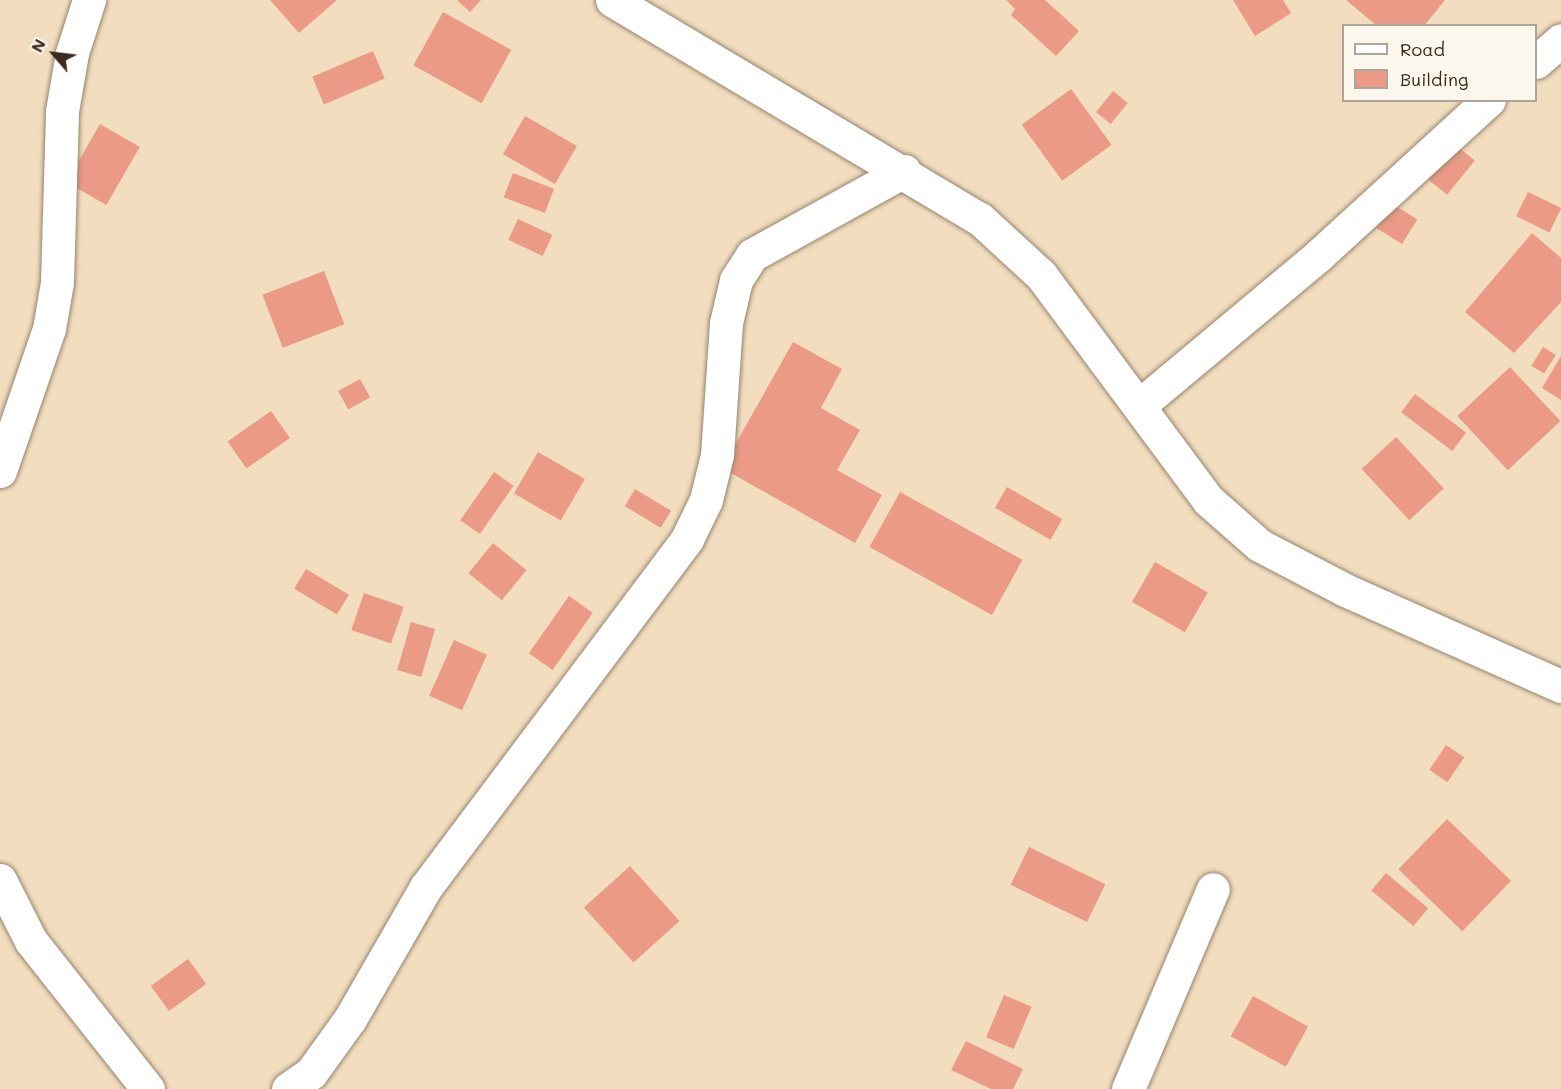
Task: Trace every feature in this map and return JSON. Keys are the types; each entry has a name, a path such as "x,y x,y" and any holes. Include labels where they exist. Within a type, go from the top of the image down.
{"street":[{"path":"0,471 49,329 57,282 62,111 72,53 89,0"},
{"path":"612,0 904,171 980,219 1041,275 1141,404 1208,500 1259,545 1345,590 1561,686"},
{"path":"1537,61 1561,40"},
{"path":"1141,404 1319,255 1487,102"},
{"path":"288,1089 317,1064 426,886 687,539 706,500 717,455 726,323 736,280 752,255 904,171"},
{"path":"0,880 31,941 148,1089"},
{"path":"1128,1089 1213,889"}],"building":[{"path":"270,0 337,0 299,33"},
{"path":"457,0 481,0 470,12"},
{"path":"1006,0 1045,0 1079,31 1056,56 1011,15 1015,9"},
{"path":"1233,0 1283,0 1291,13 1255,36"},
{"path":"1346,0 1445,0 1426,24 1375,24"},
{"path":"443,12 511,50 482,103 413,65"},
{"path":"373,51 385,79 324,104 312,77"},
{"path":"1071,89 1112,145 1062,181 1022,125"},
{"path":"1113,91 1128,103 1111,124 1096,112"},
{"path":"525,116 577,146 555,184 503,154"},
{"path":"100,124 140,147 106,205 67,182"},
{"path":"1453,143 1475,161 1447,195 1425,177"},
{"path":"513,173 554,189 545,213 504,197"},
{"path":"1528,192 1561,208 1549,232 1516,216"},
{"path":"1391,203 1417,219 1402,244 1376,228"},
{"path":"518,219 552,235 543,256 508,240"},
{"path":"1532,233 1561,258 1561,302 1514,353 1465,312"},
{"path":"324,271 344,324 283,348 262,295"},
{"path":"793,342 842,369 821,408 860,430 837,470 882,495 855,543 722,468"},
{"path":"1543,347 1556,355 1544,374 1531,366"},
{"path":"1561,356 1561,400 1542,388"},
{"path":"1510,367 1560,421 1508,470 1457,416"},
{"path":"360,379 370,397 348,409 338,391"},
{"path":"1415,394 1466,433 1452,451 1401,412"},
{"path":"271,411 290,438 247,468 228,441"},
{"path":"1396,437 1444,488 1409,520 1362,469"},
{"path":"538,452 585,479 561,521 514,494"},
{"path":"494,472 514,486 480,534 460,520"},
{"path":"1007,487 1062,519 1050,540 995,508"},
{"path":"635,489 671,511 661,528 625,506"},
{"path":"900,492 1022,560 992,615 869,547"},
{"path":"493,543 526,570 502,600 468,573"},
{"path":"1155,562 1208,593 1185,632 1132,602"},
{"path":"306,569 349,595 337,614 294,589"},
{"path":"364,593 404,607 391,644 351,630"},
{"path":"569,596 593,613 553,670 529,653"},
{"path":"411,622 435,629 421,677 397,670"},
{"path":"454,640 487,655 462,710 429,696"},
{"path":"1446,745 1464,757 1447,782 1429,770"},
{"path":"1447,819 1511,881 1462,931 1398,869"},
{"path":"1029,847 1105,884 1087,922 1011,885"},
{"path":"630,866 680,921 633,962 584,907"},
{"path":"1386,873 1428,908 1413,926 1371,891"},
{"path":"188,959 206,984 169,1011 151,986"},
{"path":"1004,995 1032,1007 1014,1049 986,1037"},
{"path":"1253,996 1308,1027 1286,1067 1231,1036"},
{"path":"966,1041 1023,1069 1013,1089 991,1089 951,1070"}]}
